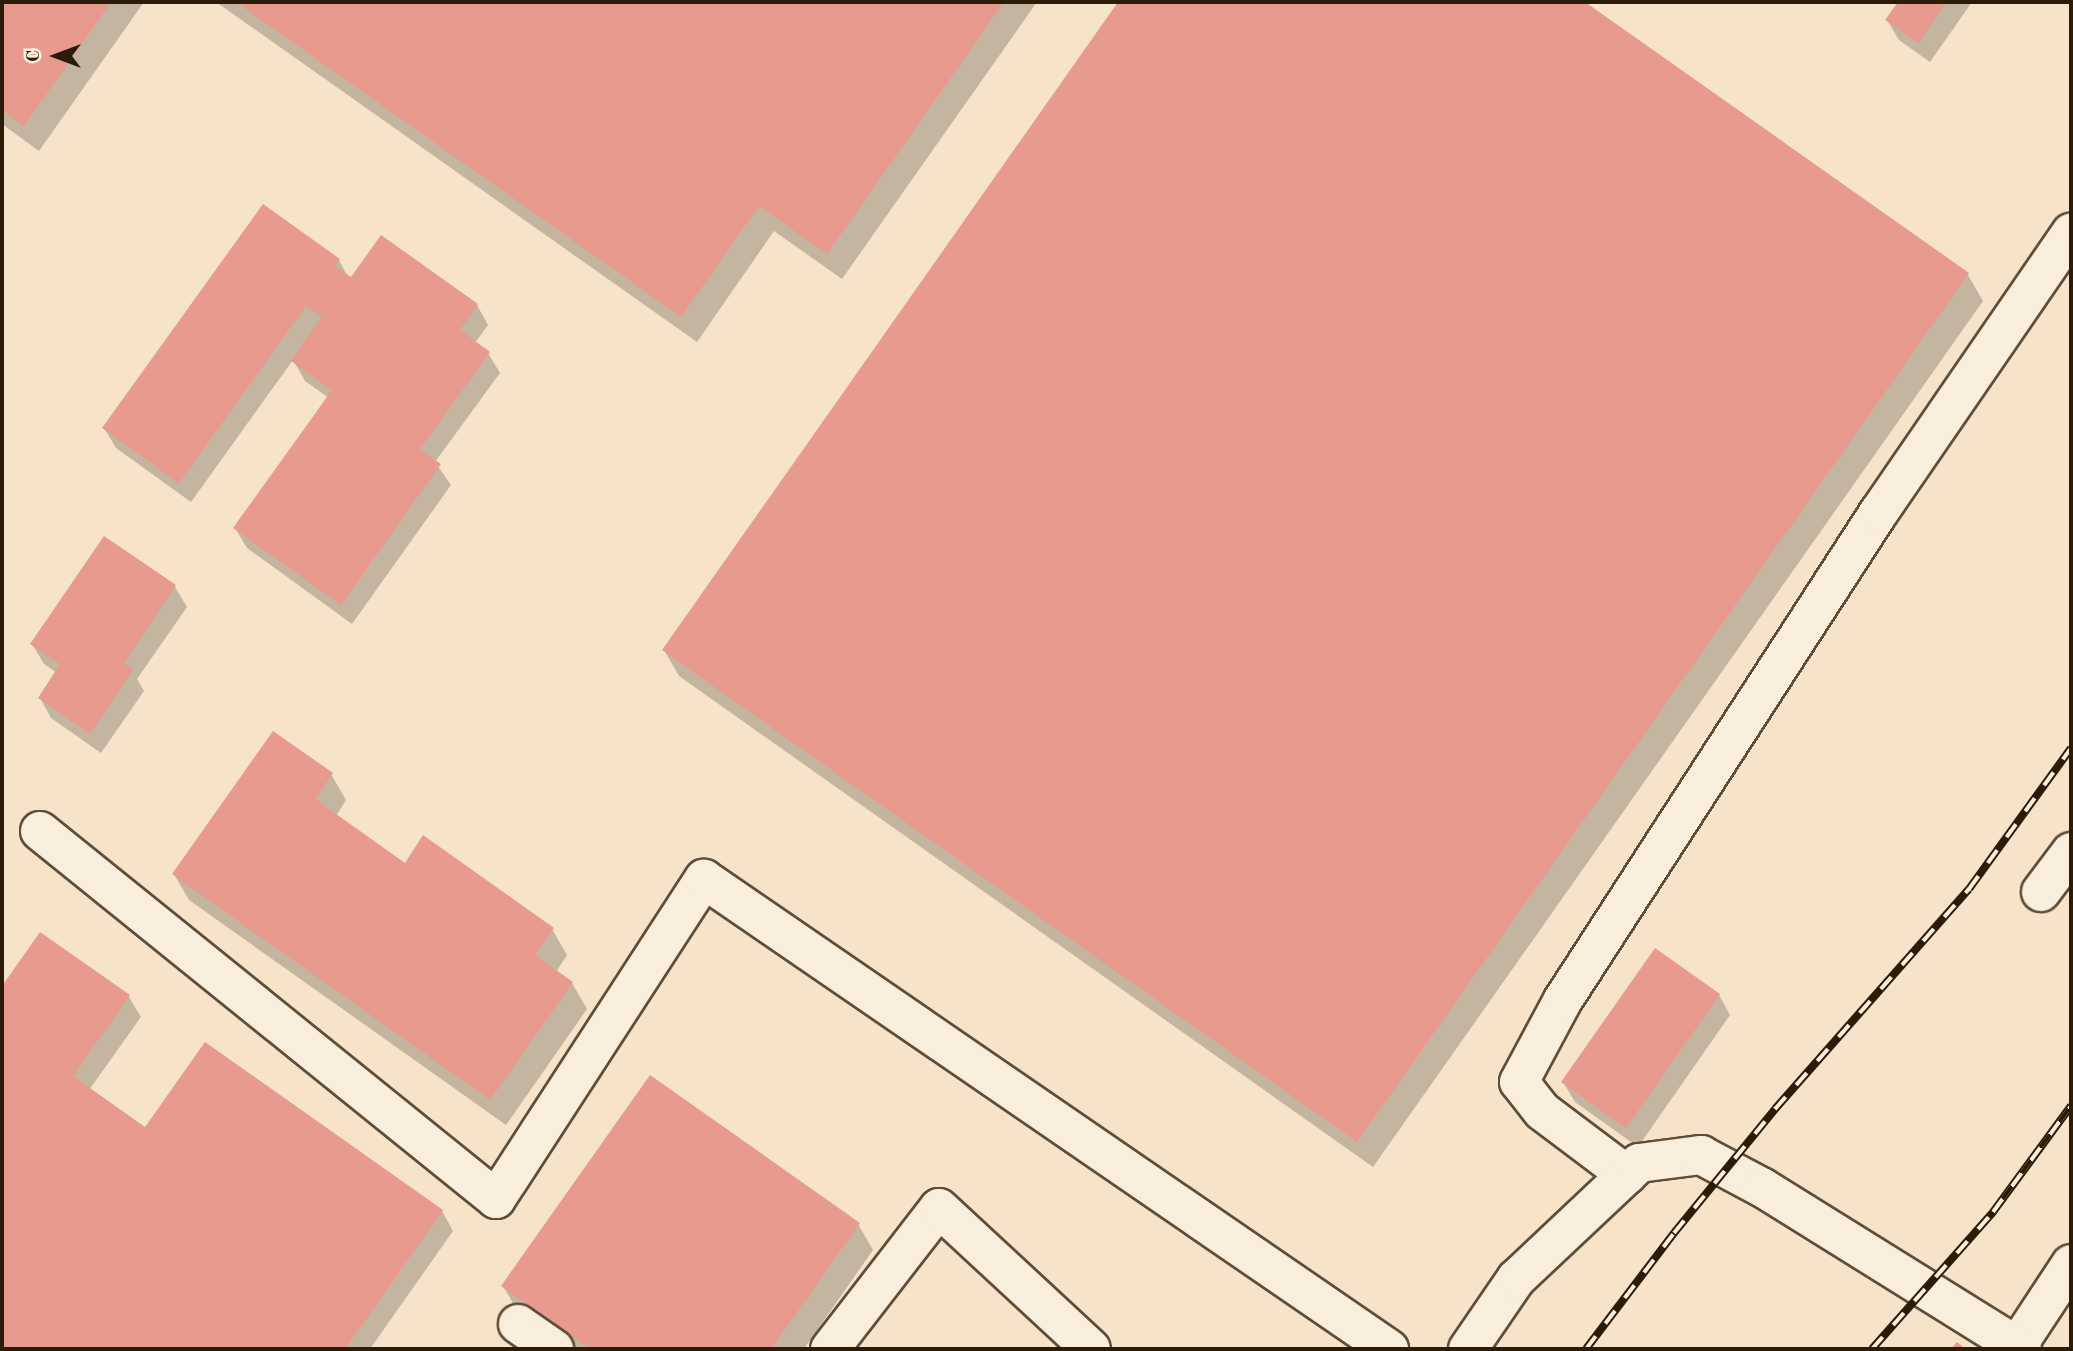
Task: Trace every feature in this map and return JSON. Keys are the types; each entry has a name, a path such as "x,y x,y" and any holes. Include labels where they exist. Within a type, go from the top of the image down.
{"lane":[{"path":"1627,1175 1542,1111 1519,1082 1563,1000 1879,512 2071,233"},
{"path":"40,831 496,1199 704,879 1389,1349"},
{"path":"2041,892 2071,852"},
{"path":"1468,1349 1516,1279 1639,1163 1700,1155 1763,1188 2020,1348 2071,1264"},
{"path":"830,1349 939,1208 1091,1349"},
{"path":"518,1324 554,1349"}],"building":[{"path":"2,2 111,2 24,126 2,110"},
{"path":"236,2 1004,2 827,254 759,206 681,317"},
{"path":"1118,2 1585,2 1969,273 1357,1142 662,650"},
{"path":"1898,2 1947,2 1918,43 1885,20"},
{"path":"263,204 340,259 335,266 351,277 381,235 478,304 460,330 490,352 420,449 441,464 341,605 233,528 332,390 291,361 322,317 306,306 179,483 102,428"},
{"path":"104,536 176,585 124,663 133,669 90,734 38,698 60,664 30,644"},
{"path":"273,731 333,773 315,799 405,863 423,835 554,928 535,955 573,982 490,1100 172,874"},
{"path":"40,932 130,995 73,1076 145,1127 205,1042 443,1210 345,1349 2,1349 2,986"},
{"path":"1655,948 1720,994 1626,1128 1561,1082"},
{"path":"650,1075 860,1223 771,1349 591,1349 501,1286"},
{"path":"1957,1342 1966,1349 1951,1349"}],"railway":[{"path":"1586,1349 1674,1233 1775,1109 1969,889 2071,748"},
{"path":"1872,1349 1993,1212 2071,1106"}]}
